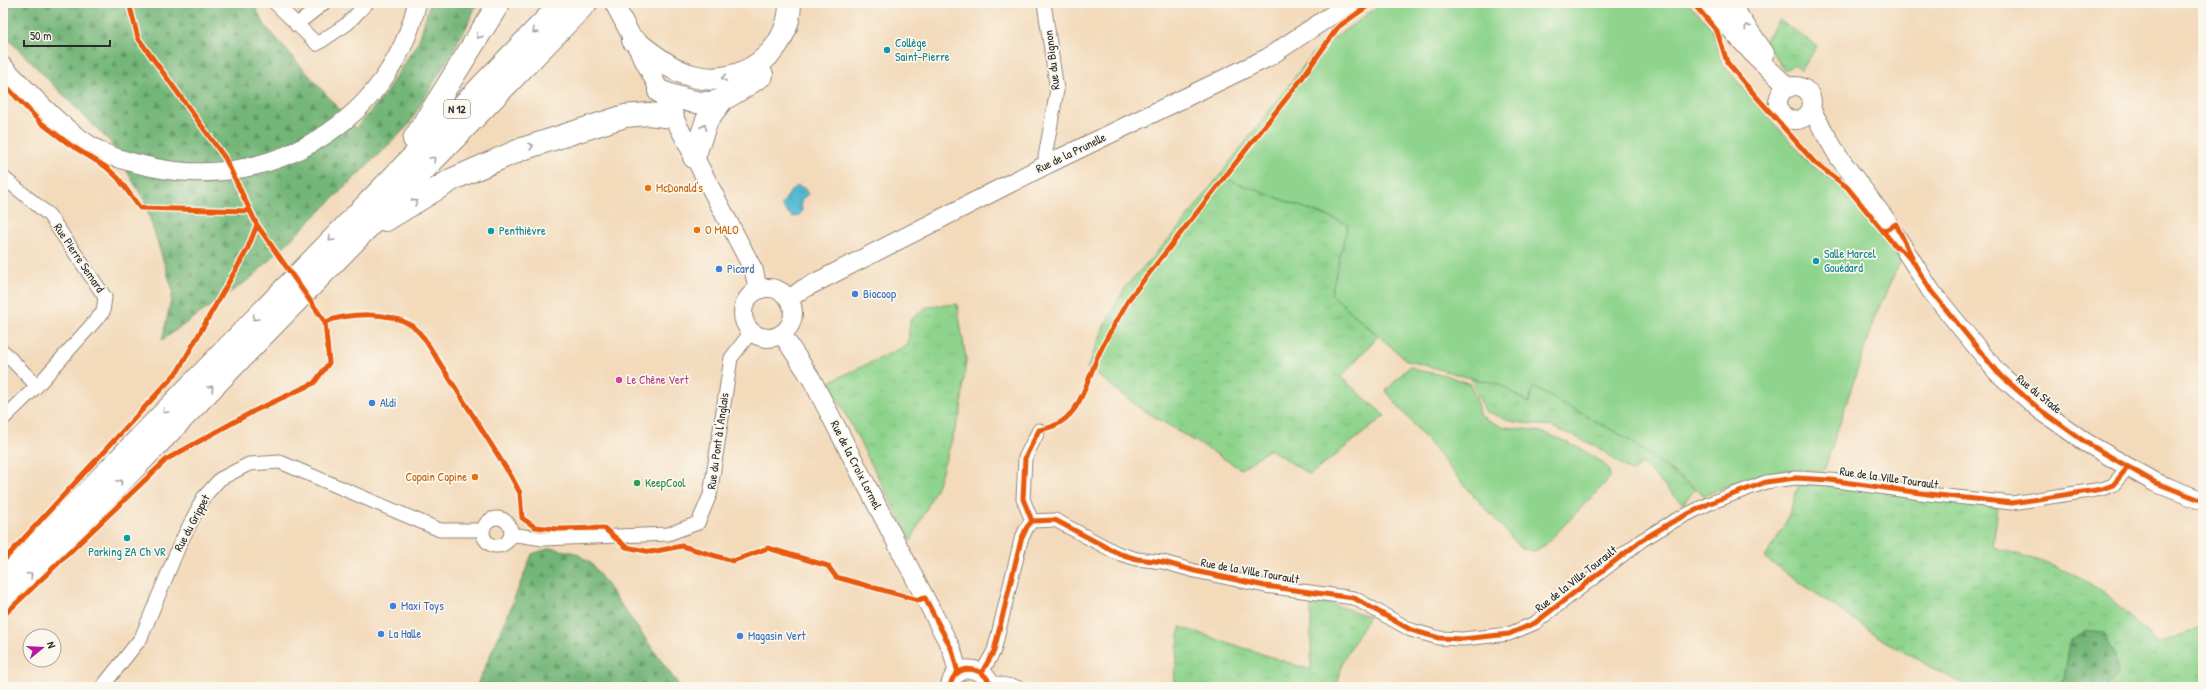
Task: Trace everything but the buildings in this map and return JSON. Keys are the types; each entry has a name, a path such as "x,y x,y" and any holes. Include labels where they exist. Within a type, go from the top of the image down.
{"highway":[{"path":"355,226 372,184 410,145 424,126 499,3"},
{"name":"N 12","path":"3,603 562,3"},
{"name":"N 12","path":"355,226 586,3"},
{"path":"629,32 679,71 705,78 733,76 759,64 770,54 782,39 790,3"},
{"path":"659,91 693,103 711,104 722,100 764,74 778,62 790,46 798,31 806,3"},
{"path":"694,157 707,120 722,100"},
{"path":"355,226 453,179 522,149 625,116 648,114 673,117"},
{"name":"N 12","path":"3,579 287,297"}],"street":[{"path":"275,3 317,44 347,24 367,3"},
{"path":"296,25 324,3"},
{"path":"3,66 58,122 99,150 140,165 178,172 230,171 281,158 336,129 384,79 407,36 417,3"},
{"path":"614,3 754,271 758,290"},
{"name":"Rue du Bignon","path":"1044,3 1057,90 1045,157 1048,164"},
{"name":"Rue de la Prunelle","path":"789,299 803,288 1048,164 1267,58 1350,3"},
{"name":"Rue du Stade","path":"1707,3 1753,54 1784,94"},
{"path":"1730,3 1765,54 1773,73"},
{"name":"Rue du Stade","path":"1753,54 1773,73 1784,94"},
{"path":"1784,94 1800,87 1805,89 1811,98 1805,114"},
{"name":"Rue du Stade","path":"1784,94 1778,106 1783,116 1793,120 1805,114 1886,220 1930,291 1997,372 2039,409 2085,442 2154,482 2203,501"},
{"name":"Rue Pierre Semard","path":"3,177 49,216 105,297 103,312 37,386 3,419"},
{"path":"775,289 783,292 789,299 793,314 788,329 782,334 767,339 748,336 743,318 743,309 746,301 758,290 775,289"},
{"name":"Rue de la Croix Lormel","path":"782,334 812,380 952,650 954,680"},
{"name":"Rue du Pont à l'Anglais","path":"511,534 543,540 668,534 698,523 710,495 731,358 748,336"},
{"path":"3,351 37,386"},
{"path":"988,680 1021,540 1027,527 1032,521 1023,499 1026,458 1039,430"},
{"name":"Rue du Grippet","path":"102,687 141,638 180,544 203,498 220,479 249,464 280,462 440,530 483,530"},
{"name":"Rue de la Ville Tourault","path":"1032,521 1055,520 1117,553 1137,559 1163,562 1195,572 1266,586 1354,598 1411,630 1439,638 1462,639 1509,634 1535,623 1642,540 1666,525 1710,503 1766,482 1796,478 1830,480 1928,494 2012,503 2102,489 2113,485 2128,467"},
{"path":"501,518 508,523 511,534 505,544 493,546 484,538 483,530 488,521 501,518"},
{"path":"954,680 970,668 988,680 1017,687"}],"green space":[{"path":"3,3 253,3 266,27 356,128 383,97 419,40 430,3 477,3 466,28 408,126 251,278 162,340 173,291 144,200 110,142 3,34"},
{"path":"1383,3 1688,3 1712,28 1720,59 1729,72 1812,166 1844,187 1901,260 1875,316 1824,471 1787,469 1729,485 1705,496 1625,437 1533,387 1529,403 1497,383 1470,378 1406,360 1331,294 1348,224 1229,180 1221,174 1314,52"},
{"path":"1779,20 1817,46 1801,71 1794,64 1785,71 1765,41"},
{"path":"1221,174 1229,180 1349,224 1331,294 1378,336 1341,377 1385,416 1310,475 1270,449 1241,469 1140,408 1099,376 1087,369 1105,324 1126,286 1177,230"},
{"path":"957,304 966,359 961,411 938,484 911,541 829,382 908,345 910,320 927,307"},
{"path":"1410,366 1420,371 1445,375 1470,384 1476,398 1479,414 1486,419 1500,426 1537,431 1563,440 1601,461 1608,469 1610,478 1545,545 1535,551 1522,549 1458,478 1386,391"},
{"path":"1470,378 1497,383 1529,403 1533,387 1625,437 1695,489 1683,504 1642,464 1632,472 1596,446 1550,426 1514,422 1485,411"},
{"path":"1821,484 1998,507 1993,547 2049,564 2089,583 2116,604 2157,644 2203,626 2203,687 2107,687 2118,674 2071,639 2064,678 2060,687 1968,687 1883,640 1765,558 1786,522 1799,485"},
{"path":"551,548 576,553 592,564 680,687 476,687 505,622 532,554"},
{"path":"1311,602 1327,603 1369,616 1343,661 1337,687 1173,687 1180,627 1311,670"},
{"path":"2086,631 2104,633 2115,656 2118,674 2107,687 2060,687 2064,678 2071,639"}],"water":[{"path":"797,186 804,188 808,194 801,200 802,212 798,216 792,217 781,206 791,191"}],"cycle path":[{"path":"3,616 167,459 254,411 314,383 329,363 325,322 257,225 225,158 138,38 129,3"},
{"path":"1032,521 1023,499 1025,458 1039,430 1053,426 1064,420 1072,412 1079,402 1105,341 1129,299 1300,81 1338,27 1372,3"},
{"path":"1693,3 1717,31 1727,62 1815,163 1847,187 1896,247 1904,252 1914,263 1931,291 1997,372 2039,409 2085,442 2154,482 2203,501"},
{"path":"3,83 40,122 69,144 106,167 118,178 140,208 249,211"},
{"path":"1884,231 1896,224 1912,257"},
{"path":"3,561 178,371 247,250 257,225"},
{"path":"325,322 357,315 368,315 391,317 402,320 415,328 424,338 511,476 520,493 522,518 535,527 558,529 604,528 626,547 651,552 682,546 733,561 768,548 828,566 836,577 918,600 925,598 952,650 958,673"},
{"path":"982,672 994,651 1021,540 1027,527 1032,521 1055,520 1117,553 1137,559 1163,562 1195,571 1265,586 1354,598 1411,630 1439,638 1463,639 1509,634 1535,623 1642,540 1672,522 1710,503 1766,482 1796,478 1830,480 1928,494 2012,503 2102,489 2113,485 2128,467"},
{"path":"950,687 952,679 957,673 970,669 983,674 991,687"}],"place":[{"name":"Collège Saint-Pierre","path":"887,50"},
{"name":"McDonald's","path":"648,188"},
{"name":"O MALO","path":"697,230"},
{"name":"Penthièvre","path":"491,231"},
{"name":"Salle Marcel Gouédard","path":"1816,261"},
{"name":"Picard","path":"719,269"},
{"name":"Biocoop","path":"855,294"},
{"name":"Le Chêne Vert","path":"619,380"},
{"name":"Aldi","path":"372,403"},
{"name":"Copain Copine","path":"475,477"},
{"name":"KeepCool","path":"637,483"},
{"name":"Parking ZA Ch VR","path":"127,538"},
{"name":"Maxi Toys","path":"393,606"},
{"name":"La Halle","path":"381,634"},
{"name":"Magasin Vert","path":"740,636"}]}
